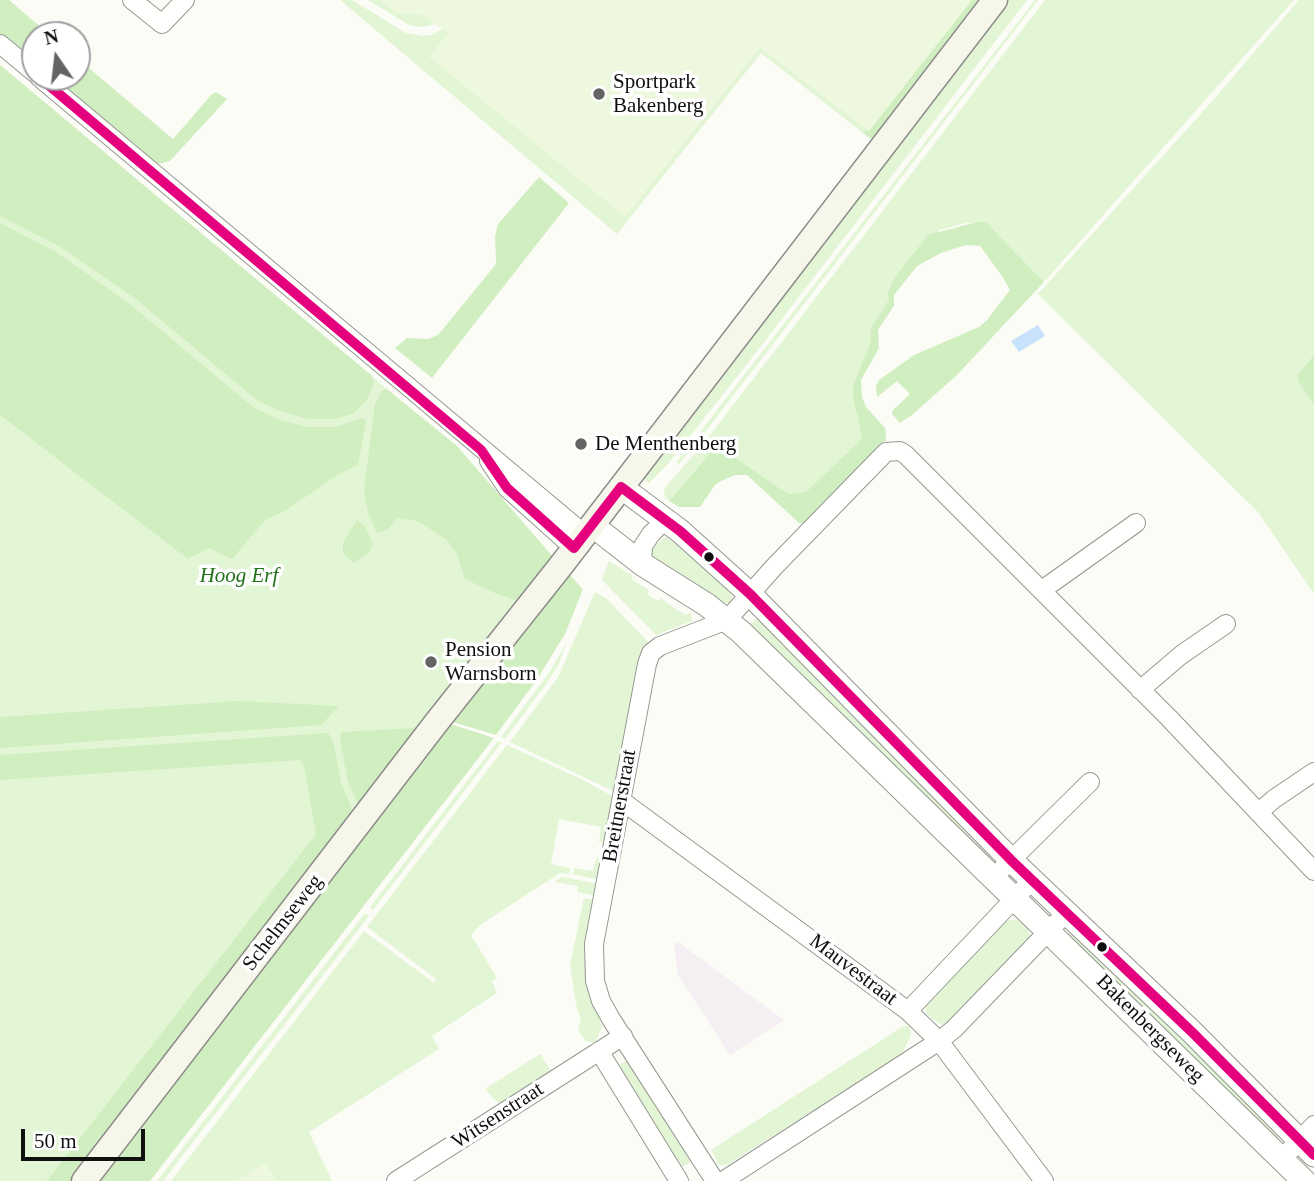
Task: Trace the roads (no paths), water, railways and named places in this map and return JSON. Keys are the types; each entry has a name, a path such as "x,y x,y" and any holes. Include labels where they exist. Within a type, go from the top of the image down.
{"main road":[{"name":"Schelmseweg","path":"84,1181 995,0"}],"street":[{"path":"132,0 162,24 185,0"},
{"path":"0,44 21,62"},
{"name":"Bakenbergseweg","path":"56,91 481,450 507,488 583,536 642,564 727,620 1050,930 1304,1181"},
{"path":"727,620 880,457 894,450 906,455 1259,811 1314,871"},
{"name":"Bakenbergseweg","path":"621,487 669,524 750,594 1011,860 1309,1140"},
{"path":"1042,590 1136,523"},
{"path":"642,564 643,546 651,534 660,525 669,524"},
{"name":"Breitnerstraat","path":"715,1181 601,1001 593,968 594,944 646,664 651,653 660,646 727,620"},
{"path":"1140,690 1181,655 1226,624"},
{"path":"1259,811 1314,772"},
{"path":"994,877 1090,782"},
{"name":"Mauvestraat","path":"622,802 908,1011 939,1041 1044,1181"},
{"path":"908,1011 1032,880"},
{"path":"723,1181 939,1041 954,1029 1067,912"},
{"path":"623,1036 599,1051 679,1181"},
{"name":"Witsenstraat","path":"396,1181 599,1051"},
{"path":"1282,1159 1309,1140"}],"water":[{"path":"1038,325 1045,336 1019,352 1011,341"}],"place":[{"name":"Sportpark Bakenberg","path":"599,94"},
{"name":"De Menthenberg","path":"581,444"},
{"name":"Pension Warnsborn","path":"431,662"}],"park label":[{"name":"Hoog Erf","path":"239,576"}]}
